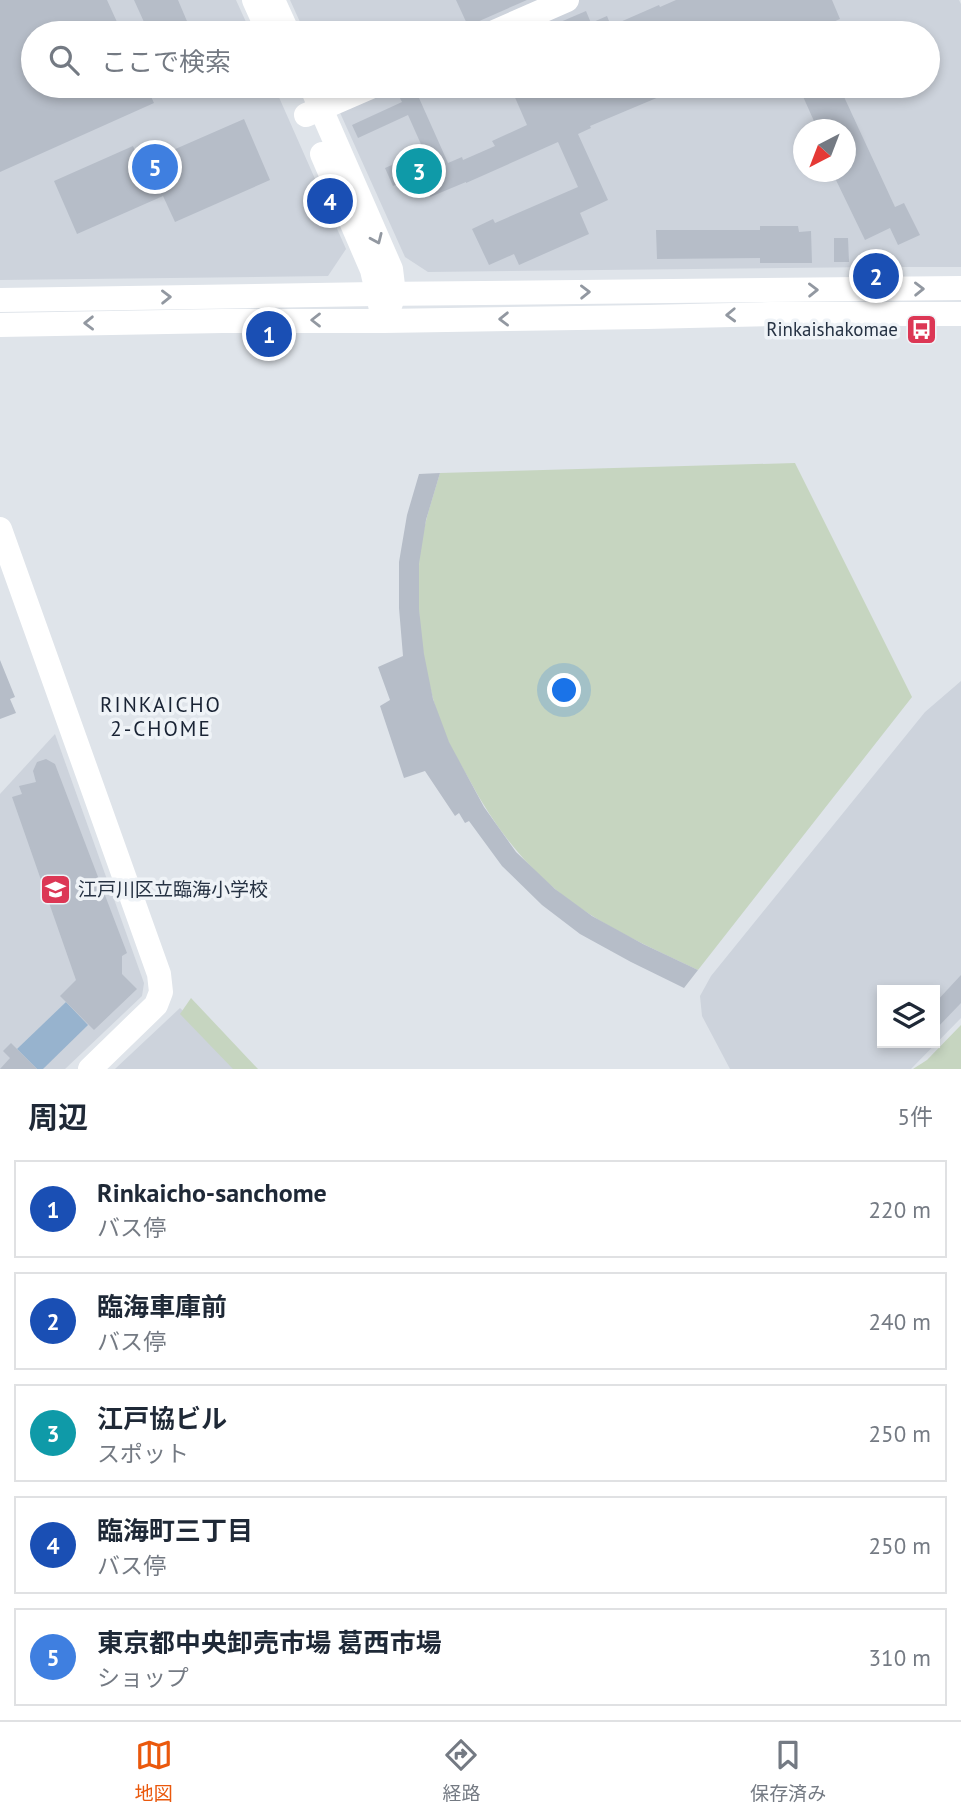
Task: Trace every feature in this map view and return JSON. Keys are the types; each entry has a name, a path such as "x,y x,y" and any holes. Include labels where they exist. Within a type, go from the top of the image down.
{"street":[{"path":"254,0 264,21"},
{"path":"273,0 283,21"},
{"path":"519,21 567,0"},
{"path":"302,98 313,112"},
{"path":"311,98 313,112 372,270 385,294 384,321"},
{"path":"313,112 345,98"},
{"path":"0,300 961,288"},
{"path":"644,292 647,317"},
{"path":"0,325 771,314 961,314"},
{"path":"0,529 159,974 161,992 156,1005 90,1069"}],"shaded area":[{"path":"0,0 236,0 246,21 21,21 21,98 279,98 346,249 328,276 0,280"},
{"path":"290,0 959,0 961,267 428,272 405,257 333,98 940,98 940,21 300,21"},
{"path":"961,681 961,1018 940,1039 940,985 877,985 877,1048 932,1048 911,1069 730,1069 702,1016 700,996 711,976 925,712"},
{"name":"江戸川区立臨海小学校","path":"55,734 144,983 142,996 65,1069 0,1069 0,794"},
{"path":"180,1008 240,1069 115,1069"}],"green space":[{"path":"795,463 912,697 698,970 624,934 571,902 530,865 507,839 488,811 449,743 428,679 419,611 421,542 440,473"},
{"path":"191,998 258,1069 233,1069 180,1014"},
{"path":"961,1025 961,1069 913,1069 927,1060"}],"water":[{"path":"66,1002 88,1025 43,1069 37,1069 17,1049"}],"building":[{"path":"0,0 107,0 117,21 21,21 21,98 152,98 154,103 0,172"},
{"path":"134,0 178,0 187,21 144,21"},
{"path":"456,0 527,0 479,21 466,21"},
{"path":"676,0 832,0 840,19 622,21 659,5 660,7"},
{"path":"586,11 590,21 563,21"},
{"path":"607,16 609,21 596,21"},
{"path":"400,98 419,98 448,163 462,157 463,160 495,146 492,141 527,125 515,98 656,98 590,126 591,128 578,134 608,200 580,213 589,234 519,265 514,254 489,265 472,229 493,219 495,223 578,187 558,142 430,197 420,174 393,186 385,168 424,151 408,115 358,138 352,125 402,102"},
{"path":"804,98 845,98 854,119 813,119"},
{"path":"244,119 270,180 175,222 163,196 77,234 54,181 133,146 141,164"},
{"path":"856,123 895,207 904,203 920,235 898,245 890,228 865,240 837,182 856,182"},
{"path":"760,226 798,226 799,232 811,231 812,263 760,263 760,258 657,259 656,230 760,230"},
{"path":"834,238 848,238 849,262 834,262"},
{"path":"440,473 426,520 419,564 419,609 433,699 449,742 484,807 516,852 555,889 592,916 698,970 684,988 580,934 542,905 502,866 469,821 465,823 459,813 455,816 425,771 404,778 380,706 390,700 378,667 403,656 399,562 407,515 419,474"},
{"path":"0,660 15,697 10,699 16,713 0,719"},
{"path":"46,759 55,764 127,953 122,956 122,974 137,989 94,1030 60,996 76,980 12,797 22,794 19,786 36,782 33,771 37,762"},
{"path":"961,975 961,1003 940,1025 940,998"},
{"path":"11,1043 37,1069 0,1069 10,1058 3,1051"}],"place":[{"name":"東京都中央卸売市場 葛西市場","path":"155,167"},
{"name":"江戸協ビル","path":"419,171"},
{"name":"臨海町三丁目","path":"330,201"},
{"name":"臨海車庫前","path":"876,276"},
{"name":"Rinkaishakomae","path":"921,329"},
{"name":"Rinkaicho-sanchome","path":"269,334"},
{"name":"江戸川区立臨海小学校","path":"55,889"}],"district":[{"name":"RINKAICHO 2-CHOME","path":"161,717"}]}
